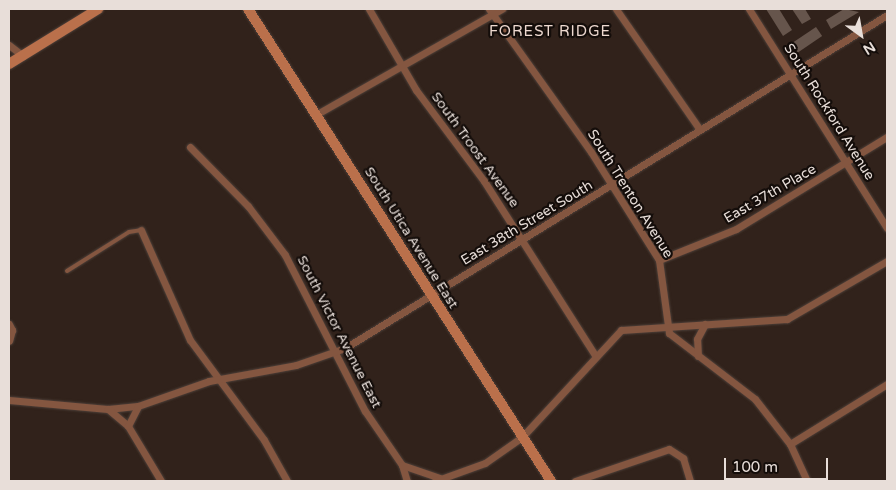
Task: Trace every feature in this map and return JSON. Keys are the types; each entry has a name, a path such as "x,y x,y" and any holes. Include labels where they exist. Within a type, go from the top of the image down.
{"street":[{"path":"9,64 98,9"},
{"name":"South Utica Avenue East","path":"248,9 317,114 550,481"},
{"name":"South Troost Avenue","path":"369,9 402,67 523,240 595,355"},
{"path":"317,114 402,67 491,12 502,9"},
{"path":"616,9 700,130"},
{"name":"South Rockford Avenue","path":"749,9 887,228"},
{"name":"South Trenton Avenue","path":"491,12 612,186 659,260 667,324 678,342 749,394 790,444 806,481"},
{"name":"East 38th Street South","path":"9,400 108,409 138,406 218,379 296,366 336,352 612,186 887,15"},
{"path":"9,45 23,56"},
{"name":"East 37th Place","path":"659,260 736,230 887,138"},
{"name":"South Victor Avenue East","path":"190,146 268,231 303,285 365,411 402,465 407,481"},
{"path":"141,230 184,328 218,379 264,440 287,481"},
{"path":"402,465 437,480 485,463 522,437 595,355 620,330 667,324 705,324 794,316 887,261"},
{"path":"9,324 12,330 9,341"},
{"path":"698,356 697,339 705,324"},
{"path":"790,444 887,384"},
{"path":"128,426 138,406"},
{"path":"108,409 128,426 161,481"},
{"path":"575,481 669,449 683,458 690,481"}],"lane":[{"path":"67,271 129,232 141,230"}],"building":[{"path":"766,9 779,9 792,30 783,36"},
{"path":"792,9 805,9 811,19 802,24"},
{"path":"844,9 859,12 831,29 826,20"},
{"path":"816,27 822,36 796,53 790,44"}],"district":[{"name":"FOREST RIDGE","path":"550,32"}]}
